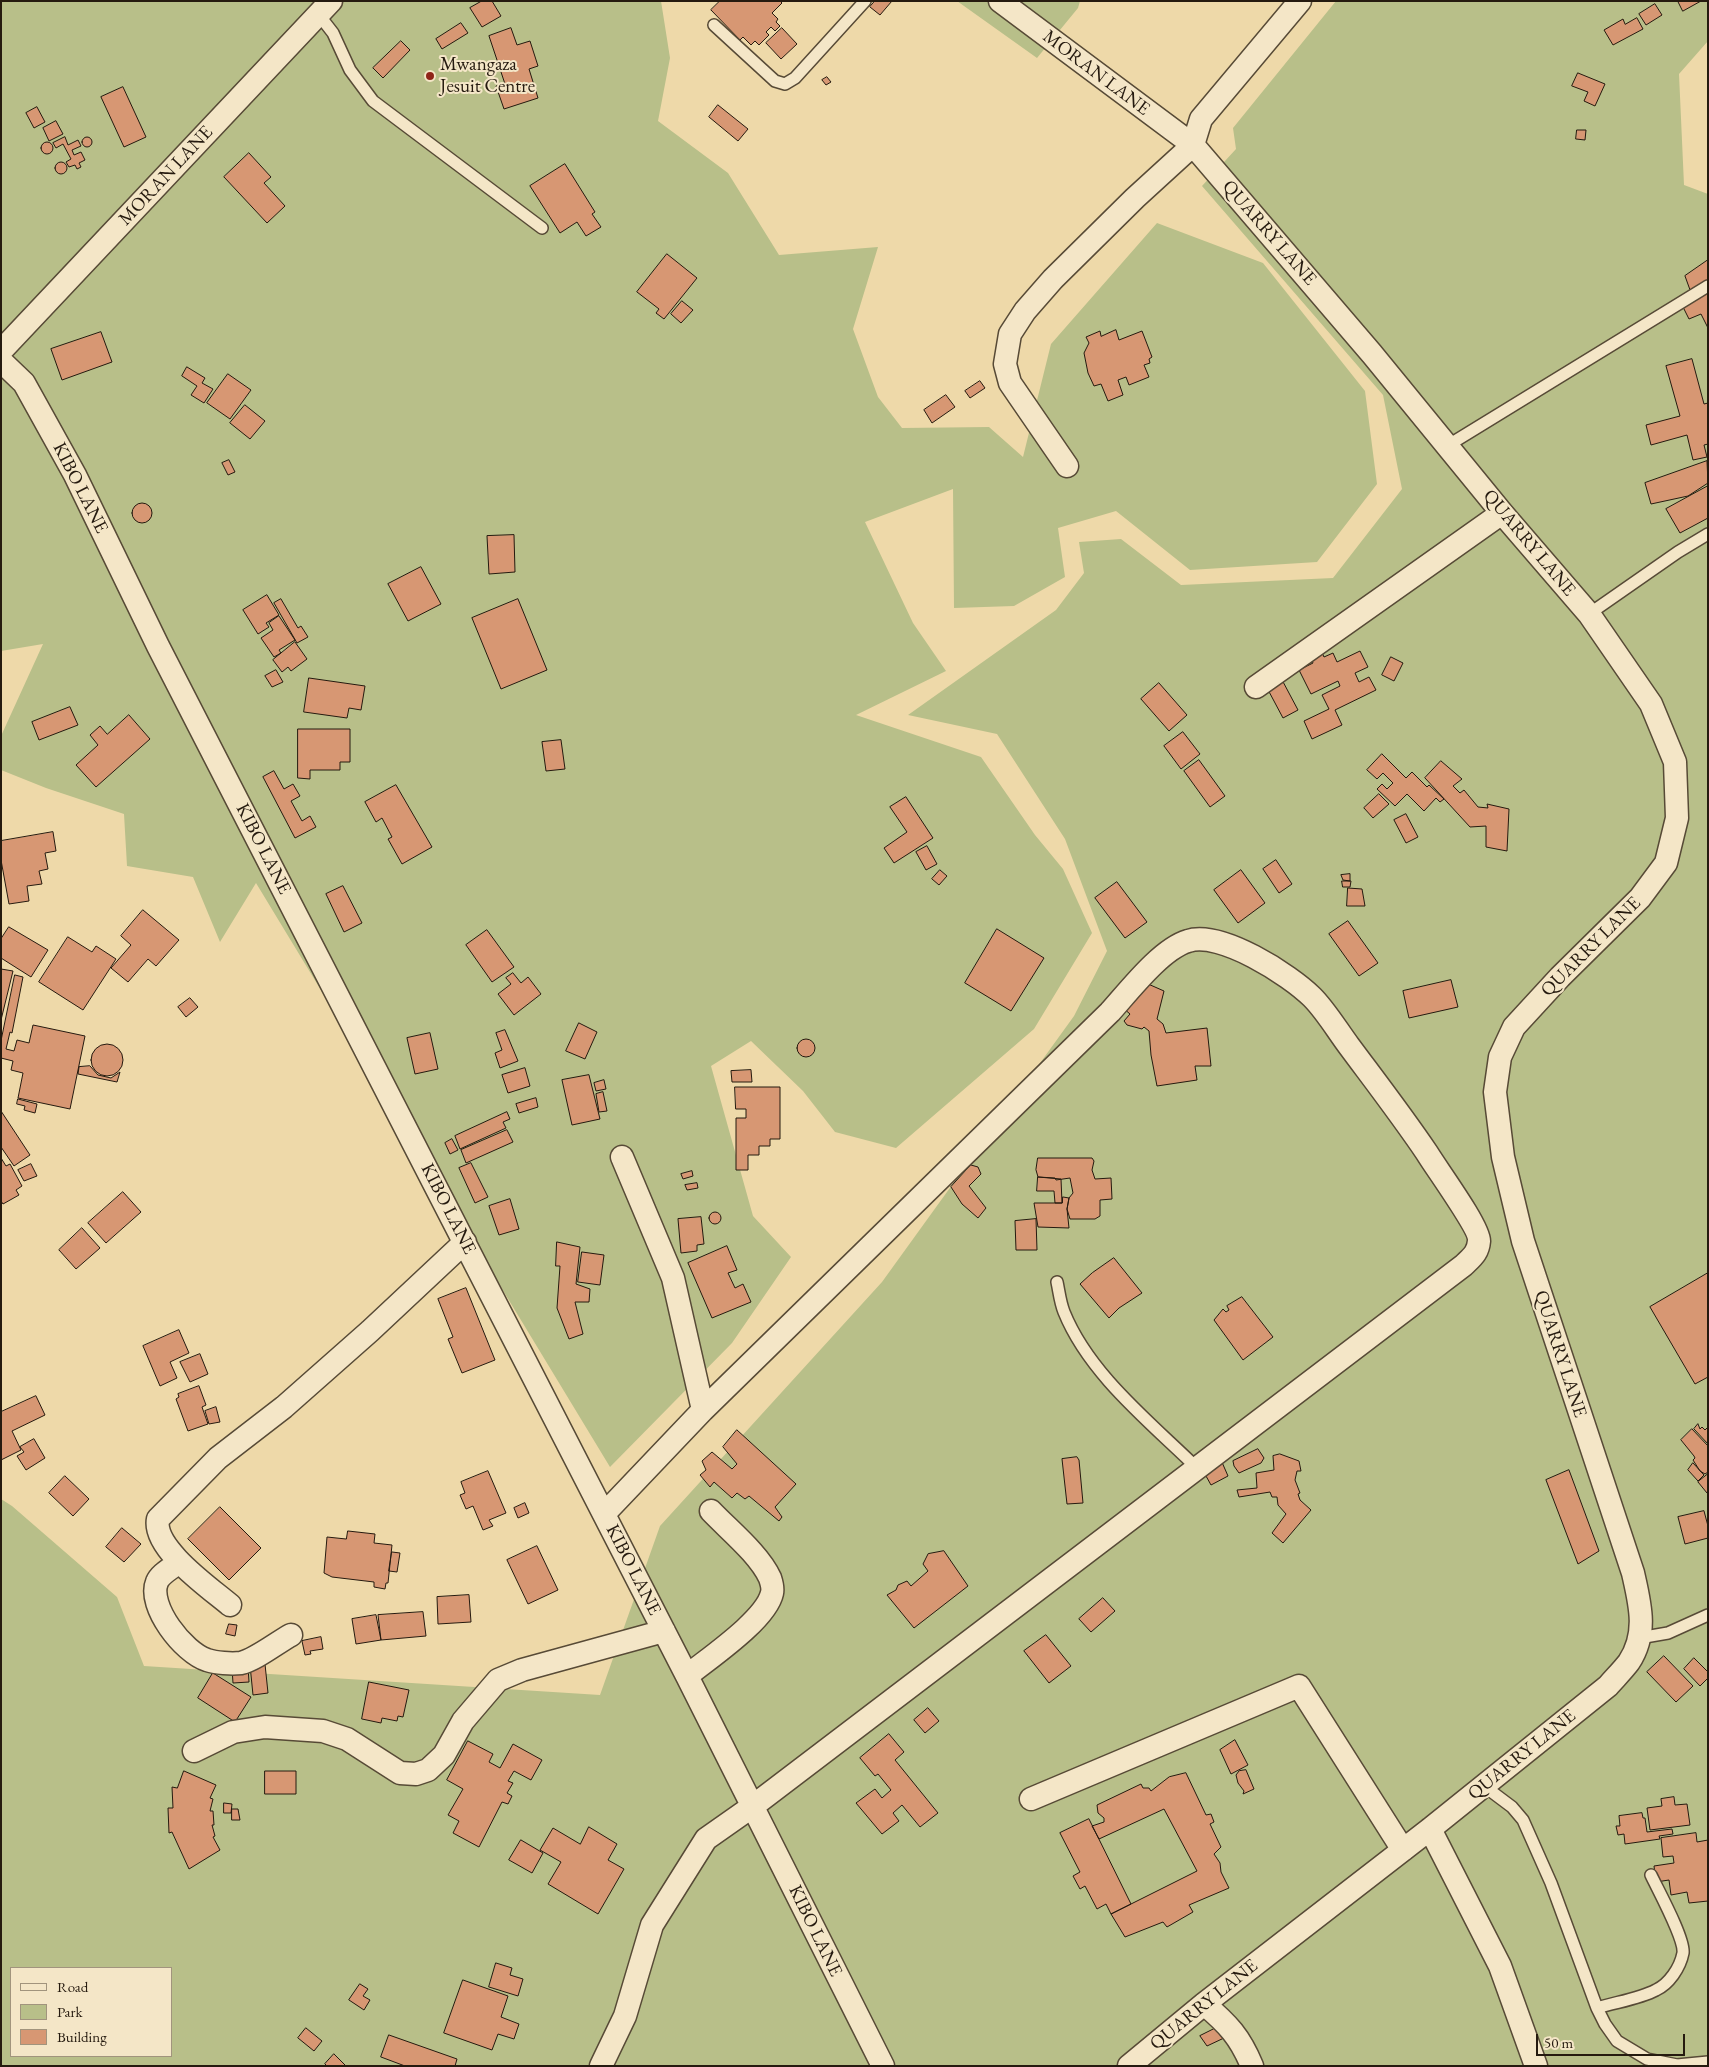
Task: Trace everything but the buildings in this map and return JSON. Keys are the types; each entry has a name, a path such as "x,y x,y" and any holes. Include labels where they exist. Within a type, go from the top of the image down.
{"street":[{"name":"MORAN LANE","path":"1000,1 1193,145"},
{"path":"1067,466 1010,383 1005,364 1010,334 1024,311 1053,279 1135,198 1193,145 1201,119 1300,1"},
{"name":"MORAN LANE","path":"1,351 325,8"},
{"name":"QUARRY LANE","path":"1128,2066 1204,2004 1430,1829 1608,1686 1630,1661 1639,1638 1642,1612 1633,1573 1523,1241 1503,1157 1495,1092 1500,1057 1514,1027 1560,977 1640,898 1666,863 1677,818 1674,762 1651,704 1589,614 1502,513 1372,354 1193,145"},
{"name":"KIBO LANE","path":"1,361 24,383 75,475 162,655 687,1676 883,2066"},
{"path":"1256,687 1502,513"},
{"path":"601,2066 625,2016 652,1925 706,1839 753,1806 1464,1266 1477,1252 1480,1238 1470,1219 1407,1123 1313,998 1282,973 1246,952 1215,941 1189,940 1171,950 1143,975 1110,1012 703,1410 604,1514"},
{"path":"622,1156 673,1278 703,1410"},
{"path":"230,1606 179,1562 158,1535 156,1527 158,1519 218,1458 284,1407 370,1332 465,1242"},
{"path":"687,1676 752,1624 765,1607 772,1592 770,1578 758,1560 711,1511"},
{"path":"179,1562 157,1582 154,1596 163,1617 179,1640 196,1654 207,1660 242,1663 291,1635"},
{"path":"194,1751 232,1732 265,1727 323,1731 347,1739 367,1754 400,1773 416,1774 428,1770 444,1755 463,1720 498,1680 522,1670 664,1631"},
{"path":"1031,1799 1299,1686 1403,1850"},
{"path":"1430,1829 1500,1966 1536,2066"},
{"path":"1204,2004 1232,2028 1243,2044 1252,2066"}],"lane":[{"path":"714,25 775,81 785,84 795,78 865,1"},
{"path":"325,8 333,33 350,70 374,101 542,228"},
{"path":"1447,446 1708,286"},
{"path":"1589,614 1678,552 1708,534"},
{"path":"1057,1282 1064,1311 1091,1360 1114,1386 1197,1468"},
{"path":"1639,1638 1668,1633 1708,1616"},
{"path":"1484,1786 1512,1807 1523,1820 1552,1882 1597,2008 1617,2041 1647,2059 1677,2065 1708,2062"},
{"path":"1597,2008 1656,1990 1667,1982 1677,1970 1683,1952 1680,1938 1651,1875"}],"green space":[{"path":"1,1 661,1 670,58 658,121 728,173 779,255 878,247 853,329 878,397 902,428 989,427 1023,457 1051,344 1157,223 1263,263 1365,391 1377,484 1317,562 1190,570 1116,511 1058,528 1065,577 1014,606 954,608 953,489 865,522 913,623 946,671 856,715 981,757 1035,835 1063,869 1092,933 1034,1029 896,1148 835,1132 803,1091 751,1041 711,1066 753,1216 791,1257 732,1343 610,1467 256,883 220,942 193,877 127,866 124,814 46,788 1,770 1,736 43,644 1,651"},
{"path":"957,1 1080,1 1078,8 1037,58"},
{"path":"1336,1 1708,1 1708,41 1679,74 1684,185 1708,194 1708,2066 1,2066 1,1499 12,1506 117,1597 144,1666 600,1695 660,1526 882,1282 1074,1016 1107,951 1065,839 997,734 908,715 1056,610 1084,573 1079,542 1121,539 1181,585 1333,578 1402,489 1383,395 1202,186 1236,149 1233,128"}],"place":[{"name":"Mwangaza Jesuit Centre","path":"430,76"}]}
